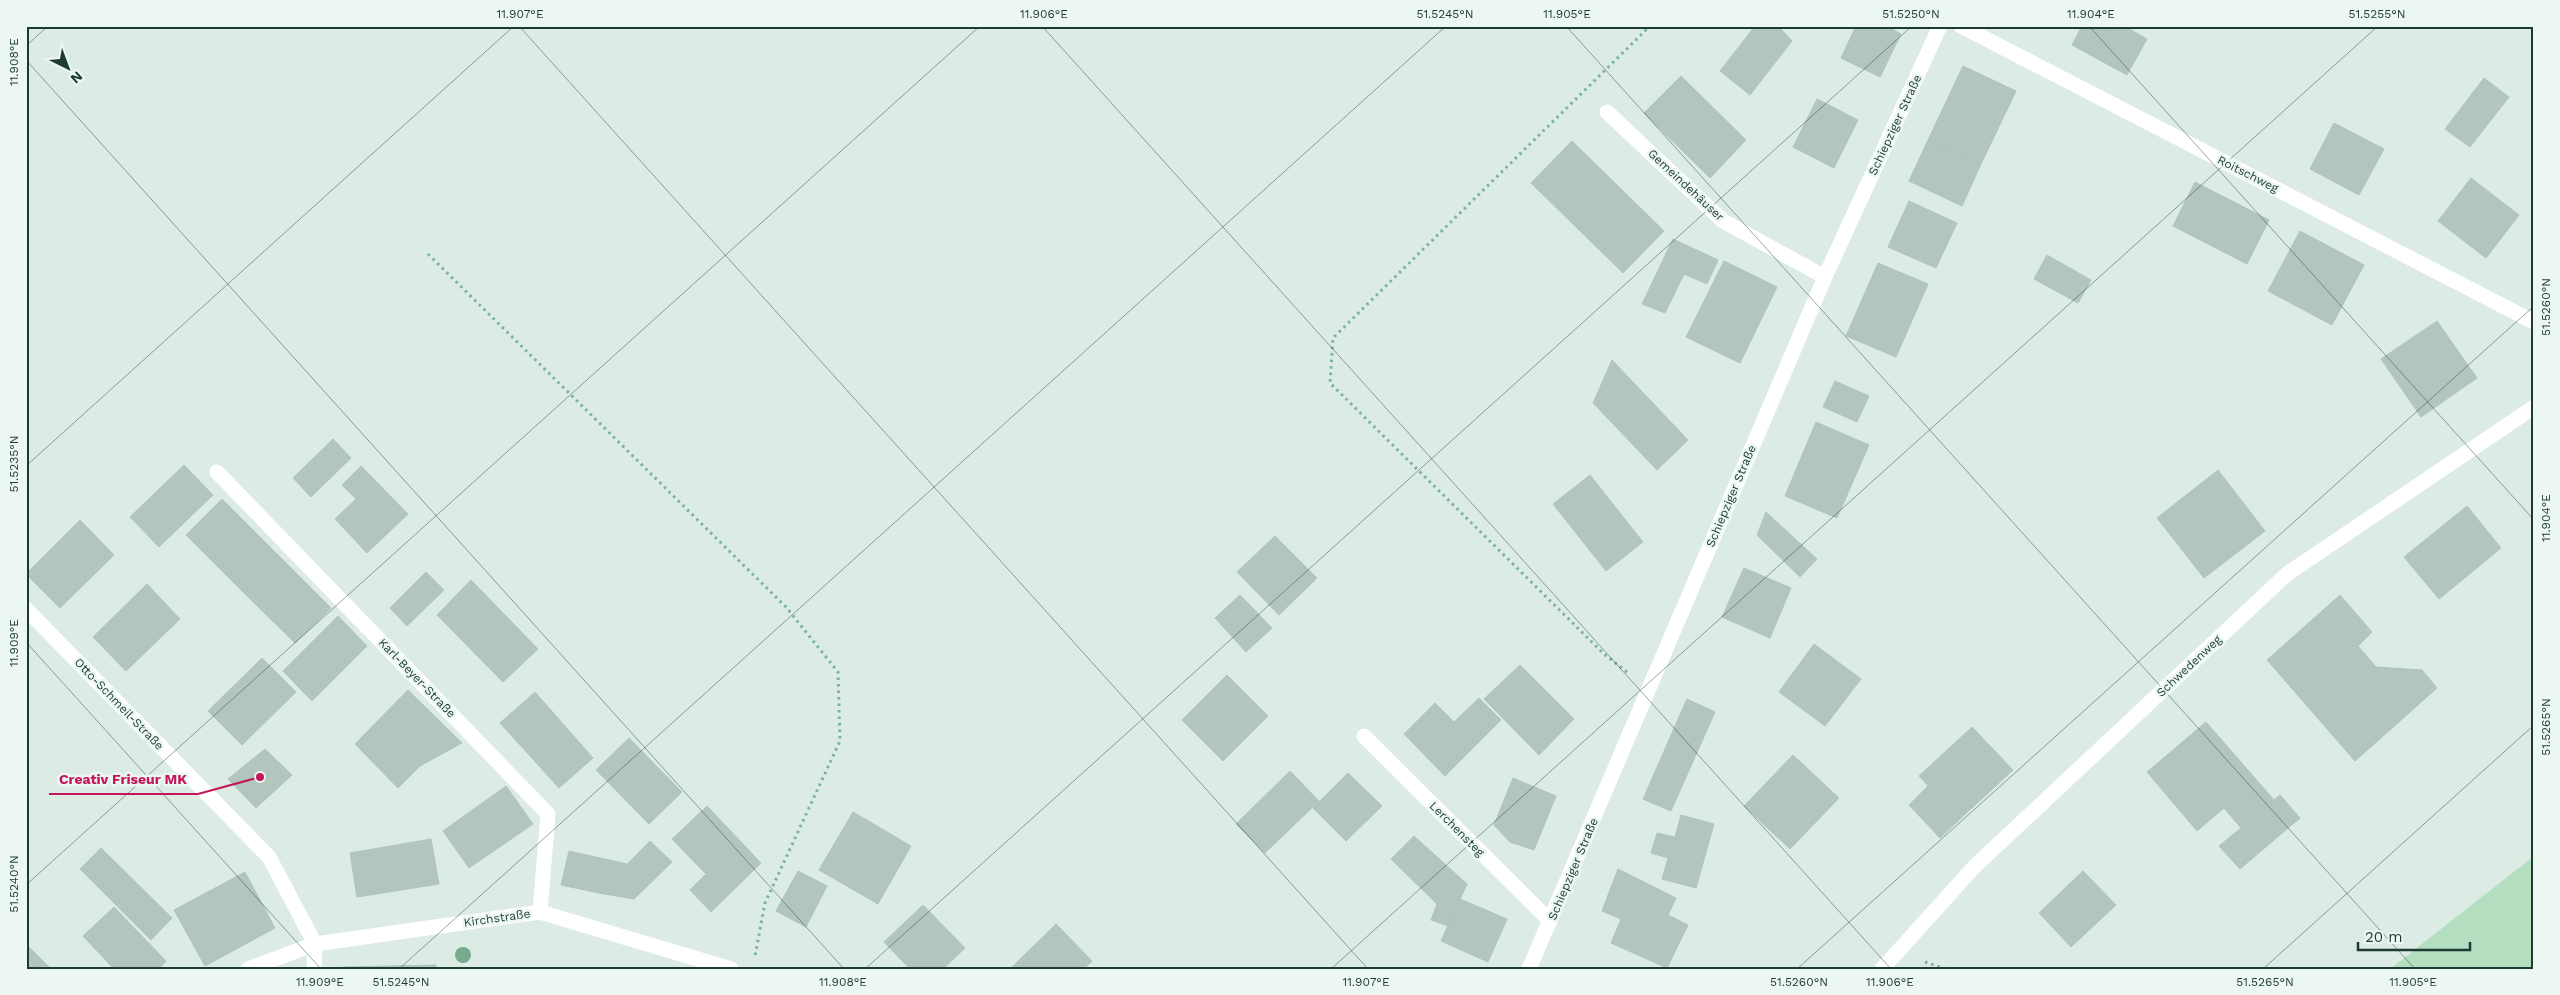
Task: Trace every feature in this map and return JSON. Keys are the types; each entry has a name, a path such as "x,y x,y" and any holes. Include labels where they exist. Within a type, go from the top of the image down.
{"street":[{"name":"Schiepziger Straße","path":"1529,969 1825,276 1940,26"},
{"name":"Roitschweg","path":"1962,26 2534,322"},
{"name":"Gemeindehäuser","path":"1607,112 1723,221 1825,276"},
{"name":"Schwedenweg","path":"1882,969 1974,867 2287,574 2534,407"},
{"name":"Karl-Beyer-Straße","path":"218,472 548,814 540,912"},
{"name":"Otto-Schmeil-Straße","path":"26,609 269,857 315,944"},
{"name":"Lerchensteg","path":"1364,736 1550,921"},
{"name":"Kirchstraße","path":"248,969 315,944 540,912 732,969"},
{"path":"314,969 315,944"}],"path":[{"path":"1648,690 1604,654 1330,383 1333,338 1650,26"},
{"path":"428,254 786,607 838,672 840,741 765,903 754,959"}],"green space":[{"path":"2534,856 2534,969 2390,969"}],"building":[{"path":"1755,26 1778,26 1792,41 1750,95 1720,71"},
{"path":"1856,26 1886,26 1901,34 1880,77 1841,58"},
{"path":"2082,26 2110,26 2094,57 2072,45"},
{"path":"2110,26 2124,26 2147,39 2127,75 2094,57"},
{"path":"1963,66 2016,91 1981,164 1928,140"},
{"path":"1681,76 1746,140 1710,178 1644,113"},
{"path":"2484,78 2509,97 2470,147 2445,129"},
{"path":"1817,99 1858,120 1834,168 1793,147"},
{"path":"2334,123 2384,149 2359,195 2310,169"},
{"path":"1928,140 1981,164 1962,206 1909,181"},
{"path":"1572,141 1664,231 1623,273 1531,183"},
{"path":"2471,178 2519,215 2486,258 2438,221"},
{"path":"2195,182 2269,220 2247,264 2173,226"},
{"path":"1909,201 1957,223 1936,268 1888,247"},
{"path":"2300,231 2364,265 2332,325 2268,291"},
{"path":"1673,239 1718,260 1707,284 1684,274 1665,313 1642,304"},
{"path":"2047,255 2091,280 2078,303 2034,279"},
{"path":"1724,261 1777,287 1740,363 1686,337"},
{"path":"1878,263 1928,284 1896,357 1846,336"},
{"path":"2437,321 2477,378 2421,417 2381,359"},
{"path":"1612,360 1688,440 1657,470 1593,403"},
{"path":"1835,381 1869,396 1857,422 1823,407"},
{"path":"1816,422 1869,445 1837,518 1785,496"},
{"path":"333,439 351,458 311,497 293,478"},
{"path":"184,465 213,495 159,547 130,517"},
{"path":"361,466 408,514 367,553 335,519 356,499 342,485"},
{"path":"2218,470 2265,531 2204,578 2157,518"},
{"path":"1590,475 1643,542 1606,571 1553,504"},
{"path":"222,499 277,554 241,590 186,535"},
{"path":"2467,506 2501,548 2439,599 2404,557"},
{"path":"1766,512 1817,559 1800,577 1757,535"},
{"path":"80,520 114,555 60,608 26,574"},
{"path":"1275,536 1317,578 1279,615 1237,572"},
{"path":"277,554 331,608 295,643 241,590"},
{"path":"1744,568 1791,588 1770,638 1722,617"},
{"path":"426,572 444,590 407,626 390,608"},
{"path":"471,580 538,649 503,682 437,615"},
{"path":"147,584 180,619 126,671 93,637"},
{"path":"1240,595 1272,628 1246,652 1215,618"},
{"path":"2340,595 2372,632 2358,646 2376,667 2422,670 2437,688 2355,761 2267,660"},
{"path":"338,616 367,646 312,701 283,671"},
{"path":"1814,644 1861,679 1825,726 1779,692"},
{"path":"262,658 296,692 242,745 208,711"},
{"path":"1520,665 1574,719 1539,755 1484,699"},
{"path":"1227,675 1268,716 1223,761 1182,720"},
{"path":"408,690 462,743 420,766 398,788 355,744"},
{"path":"535,692 593,758 559,788 500,723"},
{"path":"1479,698 1501,720 1445,776 1404,734 1435,703 1454,722"},
{"path":"1687,699 1715,712 1671,811 1643,799"},
{"path":"2206,722 2274,800 2280,795 2300,818 2240,869 2219,846 2241,828 2224,808 2197,831 2147,772"},
{"path":"1972,727 2013,770 1960,819 1919,776"},
{"path":"629,738 682,792 649,824 596,770"},
{"path":"265,749 292,775 256,808 228,779"},
{"path":"1793,755 1839,798 1790,849 1744,806"},
{"path":"1290,771 1319,801 1265,853 1236,824"},
{"path":"1348,773 1382,806 1346,841 1313,808"},
{"path":"1513,778 1556,796 1534,850 1510,842 1494,825"},
{"path":"506,786 533,824 469,868 443,831"},
{"path":"1928,786 1960,819 1940,838 1909,805"},
{"path":"707,806 761,863 711,912 690,890 706,874 672,839"},
{"path":"853,812 911,846 878,904 819,870"},
{"path":"1681,815 1714,824 1696,888 1662,879 1668,858 1651,853 1657,833 1675,837"},
{"path":"1414,836 1467,884 1448,926 1431,920 1437,904 1391,859"},
{"path":"431,839 439,884 357,897 350,853"},
{"path":"650,841 672,862 634,899 599,893"},
{"path":"101,848 172,918 151,940 80,869"},
{"path":"569,851 627,864 599,893 561,885"},
{"path":"1618,869 1676,898 1668,915 1688,925 1667,968 1611,943 1621,919 1602,911"},
{"path":"798,871 827,886 806,927 776,911"},
{"path":"2083,871 2116,905 2071,947 2039,913"},
{"path":"245,872 275,928 205,966 174,910"},
{"path":"1460,899 1507,919 1488,962 1441,941"},
{"path":"923,905 965,948 943,969 910,969 884,942"},
{"path":"114,907 166,961 159,969 114,969 83,936"},
{"path":"1056,924 1092,961 1084,969 1010,969"},
{"path":"26,944 51,969 26,969"},
{"path":"436,965 436,969 343,969 343,967"}],"place":[{"name":"Creativ Friseur MK","path":"260,777"}]}
